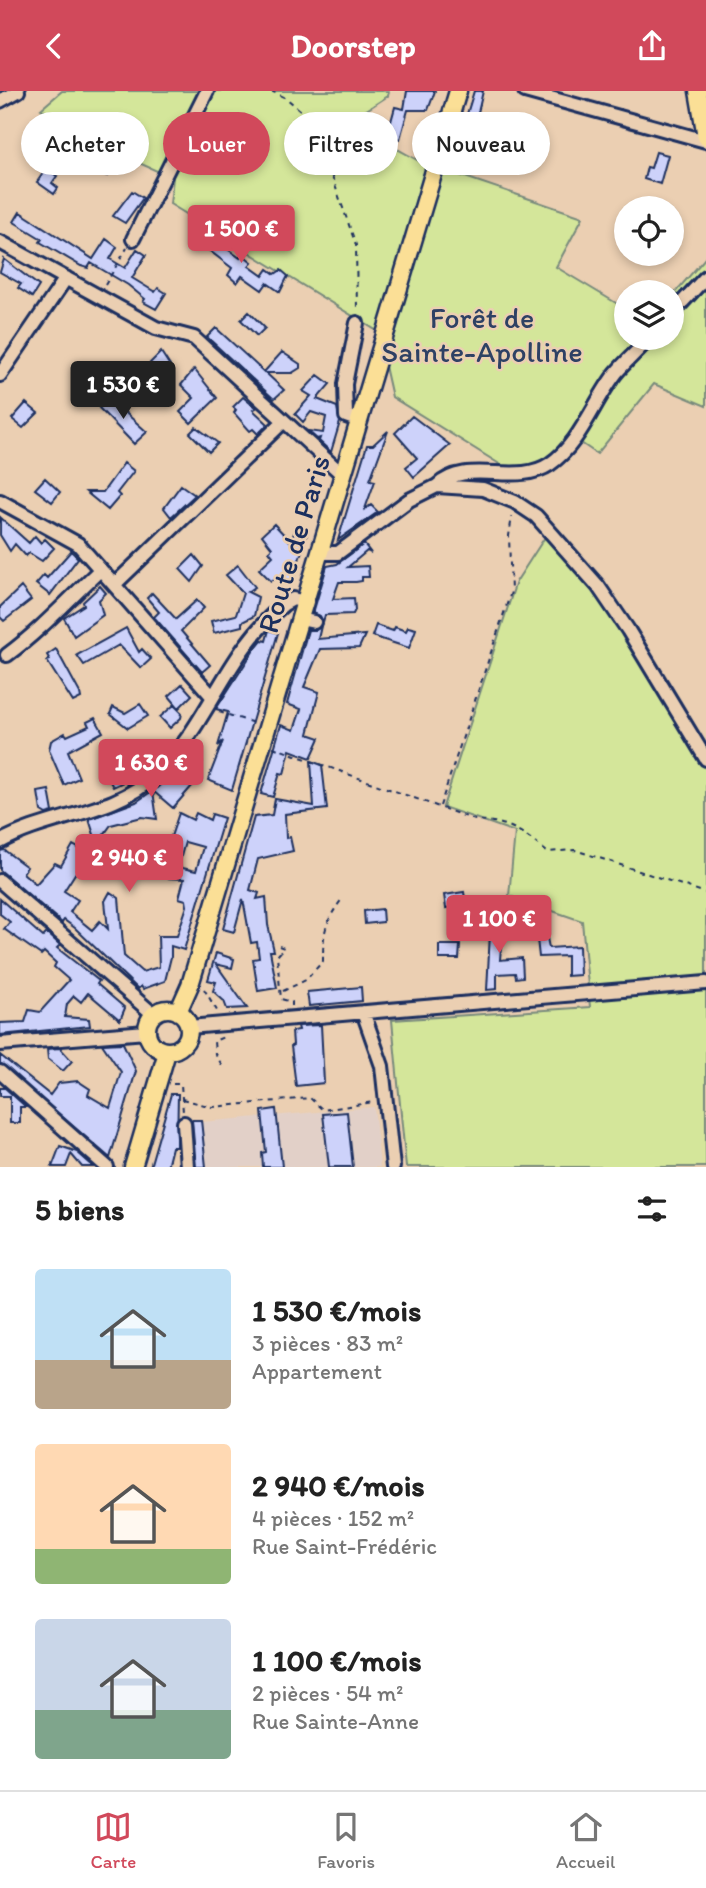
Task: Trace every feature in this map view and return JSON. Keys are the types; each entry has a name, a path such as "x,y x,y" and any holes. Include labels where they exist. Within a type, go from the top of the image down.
{"main road":[{"name":"Route de Paris","path":"178,1012 190,985 262,743 307,621 305,602 458,91"},
{"path":"698,91 706,139"},
{"path":"133,1167 167,1052 184,1044 189,1027 178,1012 165,1009 153,1014 146,1032 151,1044 167,1052"}],"street":[{"path":"0,100 18,91"},
{"path":"133,239 207,91"},
{"path":"525,91 706,139"},
{"path":"0,242 156,328 194,338 344,476"},
{"path":"684,300 706,277"},
{"path":"0,375 66,278"},
{"path":"357,323 345,401 346,416 360,421"},
{"path":"321,553 338,554 409,500 437,486 444,479 462,473 529,475 551,464 572,441 616,373 638,350"},
{"path":"114,585 284,421"},
{"path":"437,486 483,489 515,502 536,516 598,586 706,759"},
{"path":"0,501 78,544 208,701"},
{"path":"6,655 40,630 59,607 100,570"},
{"path":"0,842 127,798 156,775 183,746 240,650 281,607 293,599 305,602"},
{"path":"0,881 153,1014"},
{"path":"189,1027 706,983"},
{"path":"363,1012 379,1050 393,1167"},
{"path":"0,1044 146,1032"},
{"path":"0,1072 107,1167"},
{"path":"184,1123 187,1167"}],"path":[{"path":"271,91 286,98 312,120 356,245 357,323"},
{"path":"99,295 133,239"},
{"path":"440,807 511,592 509,536 515,502"},
{"path":"208,701 256,724"},
{"path":"262,743 475,820 499,821 516,827 547,852 575,850 706,893"},
{"path":"283,991 306,980 323,961 322,941 326,920 342,899"},
{"path":"279,946 284,948 277,956 283,991 281,999 292,1002 293,1019"},
{"path":"201,986 220,1016"},
{"path":"222,1065 215,1054 214,1041 225,1036 223,1031"},
{"path":"170,1084 181,1084 184,1123"},
{"path":"182,1099 212,1107 310,1098 323,1110 386,1101"}],"shaded area":[{"path":"374,1107 380,1167 193,1167 190,1123"}],"green space":[{"name":"Forêt de Sainte-Apolline","path":"62,91 389,91 388,96 364,112 284,112 284,175 398,175 398,149 412,157 412,175 459,175 583,217 556,267 614,302 614,350 684,350 684,282 706,257 706,406 654,384 597,454 578,441 539,468 514,473 392,397 377,331 170,204 173,178 166,175 270,175 270,112 163,112 163,174 149,167 149,112 46,112 41,109"},
{"path":"545,537 598,592 706,769 706,1167 406,1167 392,1020 590,1007 582,921 509,896 515,832 443,807 516,582"}],"building":[{"path":"407,91 435,91 428,110 408,110 400,139 398,112 394,112 395,107 404,109"},
{"path":"474,91 483,91 478,112 468,112"},
{"path":"656,152 668,155 660,184 644,179 647,167 651,168"},
{"path":"42,175 55,175 52,183 58,188 54,194 37,182"},
{"path":"132,191 143,198 125,223 113,216"},
{"path":"20,212 93,259 106,239 117,247 110,259 125,268 137,249 146,255 132,278 155,292 158,288 166,293 156,309 143,302 145,299 128,285 91,263 88,268 81,266 40,242 42,239 14,222"},
{"path":"200,229 240,258 242,254 252,262 249,266 263,276 268,269 275,274 281,270 288,276 280,292 267,283 262,290 242,276 237,283 228,275 232,268 193,238"},
{"path":"4,259 39,286 32,297 18,288 21,284 0,272"},
{"path":"249,312 265,328 257,336 241,320"},
{"path":"216,328 264,372 282,352 300,364 300,368 292,373 266,373 284,390 274,399 207,337"},
{"path":"161,352 172,369 162,379 150,363"},
{"path":"194,369 217,398 191,423 180,412 194,398 181,385"},
{"path":"318,375 330,384 317,399 337,407 340,422 331,452 319,441 320,438 317,439 308,431 323,433 326,417 311,412 303,422 295,414 311,396 303,391"},
{"path":"243,397 268,424 258,434 253,429 250,431 234,413 236,410 233,407"},
{"path":"109,398 147,432 134,444 99,408"},
{"path":"26,403 38,413 23,428 12,419"},
{"path":"412,416 450,445 414,477 406,467 417,458 395,433"},
{"path":"196,427 218,443 209,452 190,433"},
{"path":"388,431 370,480 375,481 365,509 371,505 378,512 338,540 367,445 373,445"},
{"path":"124,463 134,471 117,493 120,496 108,510 86,492 103,492"},
{"path":"45,478 60,492 52,502 35,489"},
{"path":"181,485 195,495 171,517 164,508"},
{"path":"0,517 29,543 35,536 41,543 45,539 54,548 42,561 29,553 26,556 15,544 10,551 0,535"},
{"path":"274,524 291,542 295,530 307,534 292,583 276,578 271,581 259,569 273,556 269,551 272,548 262,535"},
{"path":"364,544 371,553 367,551 348,567 368,566 369,577 362,577 362,581 356,582 339,582 333,599 354,598 353,614 325,615 323,622 320,616 313,613 327,566 337,564"},
{"path":"71,551 78,558 50,595 36,584 44,575 47,578"},
{"path":"194,555 203,566 192,582 180,569"},
{"path":"238,565 255,587 248,592 258,597 254,616 242,622 242,626 214,633 211,621 236,615 243,593 226,575"},
{"path":"100,586 106,593 99,600 103,615 74,636 64,618 84,605 83,602"},
{"path":"21,587 31,600 4,621 0,617 0,607"},
{"path":"152,593 176,619 197,600 204,608 181,631 210,665 202,672 154,617 159,612 147,598"},
{"path":"376,625 393,631 395,627 406,631 408,627 416,629 409,648 372,636"},
{"path":"321,626 318,639 365,635 359,648 320,649 304,687 319,692 308,734 320,738 311,758 290,750 284,774 280,773 273,797 261,794 281,725 294,730 301,709 287,704 308,630 316,630"},
{"path":"126,628 139,652 142,649 151,659 141,668 119,645 84,665 77,655"},
{"path":"269,630 278,633 232,790 208,780 223,741 218,746 228,712 216,709 254,650 262,640 266,641"},
{"path":"56,649 80,693 81,698 73,702 47,661 50,660 47,655"},
{"path":"182,684 192,695 179,708 169,696"},
{"path":"140,704 148,716 128,728 110,714 113,707 125,713"},
{"path":"174,705 182,713 181,718 170,728 160,717"},
{"path":"95,718 103,732 68,751 79,778 64,785 49,750 51,741 65,733 67,736 89,726 87,722"},
{"path":"188,756 202,762 192,772 199,778 173,808 153,791 157,819 142,817 111,825 97,844 89,819 136,802 158,787"},
{"path":"130,759 134,768 144,762 148,770 127,785 125,781 113,787 108,778 120,772 117,766"},
{"path":"311,761 322,765 327,809 285,814 286,838 290,837 293,851 258,859 250,890 259,893 257,899 266,897 268,925 274,951 270,951 277,988 258,991 253,959 259,958 257,942 251,943 243,899 234,932 223,929 254,817 272,815 275,799 314,806"},
{"path":"49,790 53,812 46,814 41,811 38,792"},
{"path":"179,813 193,820 196,813 210,820 212,814 224,818 184,950 171,946 165,981 138,989 75,928 64,920 62,923 0,870 0,851 4,850 27,867 23,873 36,884 55,863 61,866 73,845 86,852 85,862 92,865 87,874 78,869 64,891 78,900 70,912 92,930 100,921 108,929 105,901 110,892 119,898 124,956 142,972 159,967 158,936 177,936 187,906 186,900 179,898 184,879 169,878 172,866 162,863","holes":["185,842 203,847 196,871 178,867"]},
{"path":"464,892 466,905 446,908 444,895"},
{"path":"0,899 43,937 47,933 60,945 57,948 99,981 97,984 125,1008 120,1020 88,993 81,1002 74,996 67,1004 65,1017 89,1019 90,1026 0,1035 0,1023 25,1022 29,1010 40,1012 69,980 54,967 56,963 44,952 41,955 4,929 10,922 0,914"},
{"path":"382,909 383,922 365,924 364,911"},
{"path":"486,918 503,920 500,960 522,958 523,977 516,978 515,973 497,974 497,989 487,990 490,933 485,932"},
{"path":"547,938 549,948 579,946 580,975 567,976 567,956 539,957 537,939"},
{"path":"439,945 460,945 459,959 439,959"},
{"path":"216,953 234,959 232,968 216,964 247,1008 227,1009 224,1001 213,991 216,982 208,980"},
{"path":"361,987 362,1001 309,1006 307,992"},
{"path":"321,1025 324,1083 296,1086 292,1031 299,1030 298,1026"},
{"path":"123,1043 136,1071 110,1158 0,1063 0,1055 50,1095 59,1083 78,1081 90,1089 88,1095 110,1108 121,1072 102,1044"},
{"path":"60,1048 72,1061 63,1071 48,1059 47,1049"},
{"path":"0,1088 5,1088 26,1107 20,1107 20,1123 10,1123 10,1096 0,1096"},
{"path":"171,1094 178,1094 177,1147 172,1147 167,1167 150,1167"},
{"path":"276,1109 282,1167 263,1167 262,1153 266,1152 262,1111"},
{"path":"347,1112 353,1167 329,1167 323,1114"},
{"path":"192,1120 201,1120 206,1167 196,1167"},
{"path":"60,1146 77,1152 94,1167 82,1167 71,1154 66,1167 52,1167"}]}
